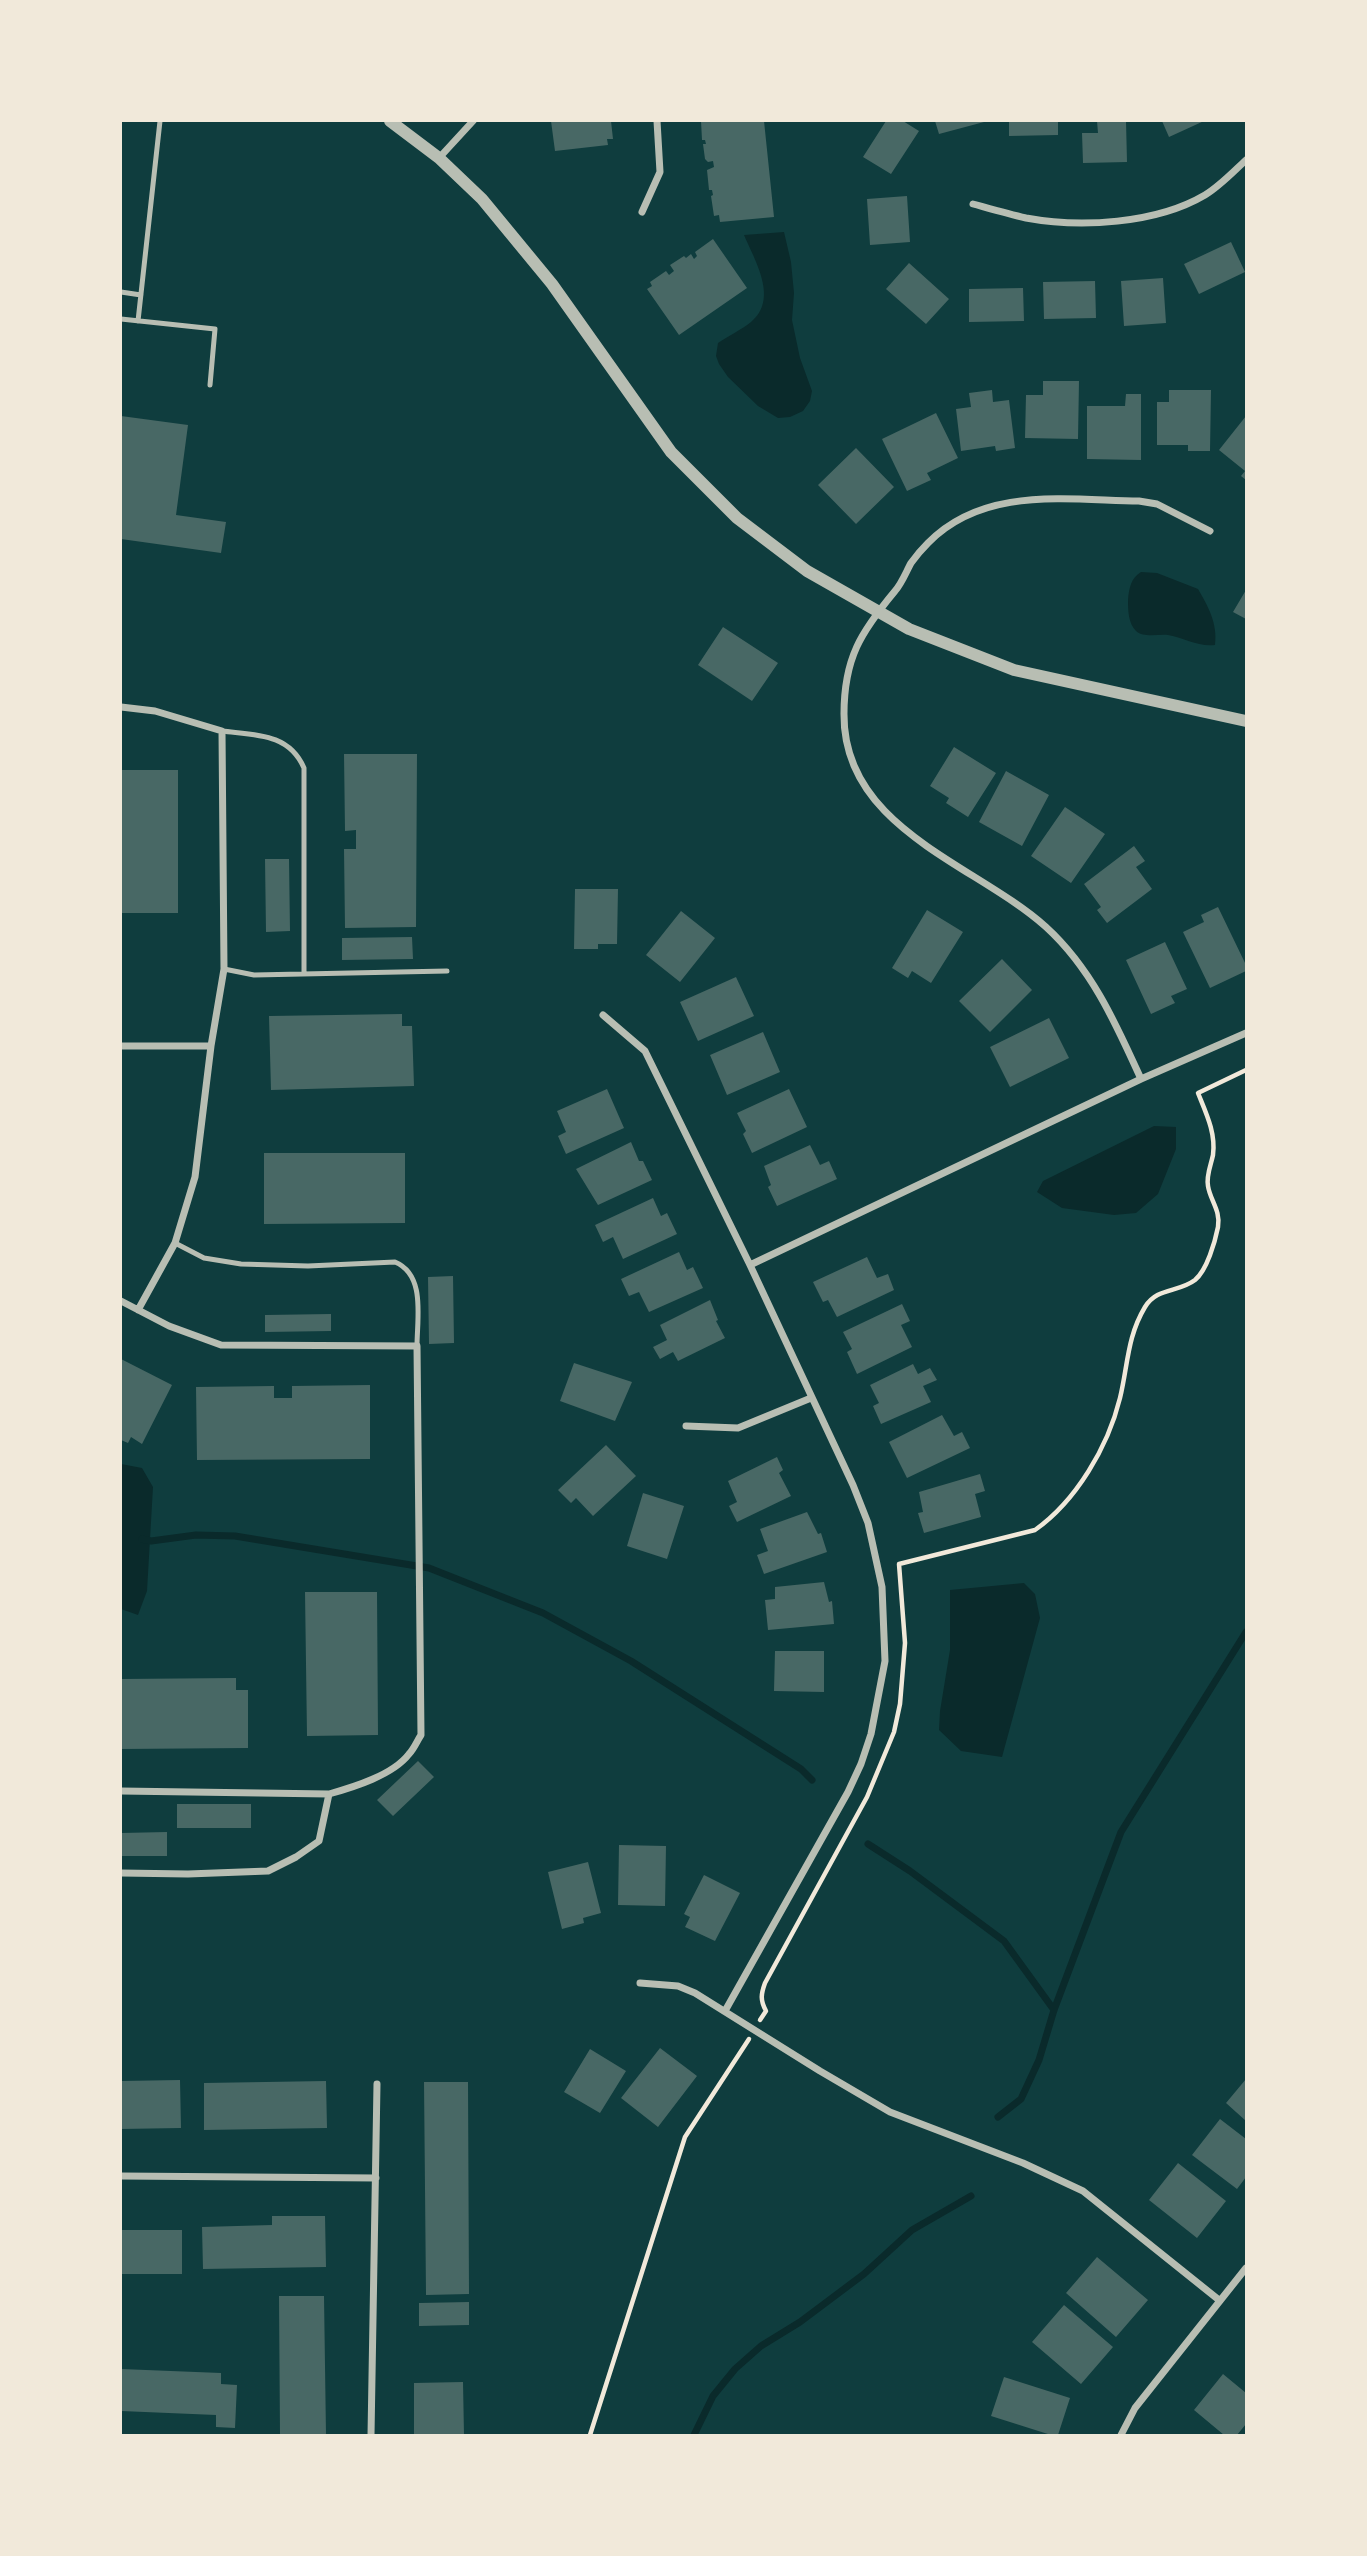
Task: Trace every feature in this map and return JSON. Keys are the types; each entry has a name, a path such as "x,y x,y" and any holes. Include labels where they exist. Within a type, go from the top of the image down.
{"street":[{"path":"390,121 439,158 482,199 552,284 671,452 737,518 807,571 877,612 938,642 1014,670 1246,721"},
{"path":"439,158 473,121"},
{"path":"642,212 660,172 657,121"},
{"path":"973,204 1027,218 1055,221 1130,221 1186,205 1207,194 1246,160"},
{"path":"1140,1079 1102,997 1071,954 1048,929 1026,911 935,852 885,813 869,793 856,771 844,722 846,679 859,638 898,588 912,561 949,524 993,504 1021,500 1139,501 1157,505 1210,531"},
{"path":"121,707 155,711 222,731 224,969 211,1046 195,1177 175,1243 138,1310"},
{"path":"603,1015 645,1051 750,1265 853,1485 868,1523 882,1587 884,1661 878,1705 861,1764 848,1792 725,2011"},
{"path":"750,1265 1140,1079 1246,1033"},
{"path":"121,1046 211,1046"},
{"path":"121,1301 169,1326 221,1345 417,1346 421,1735 408,1756 384,1773 359,1786 329,1794 121,1791"},
{"path":"686,1426 738,1428 811,1398"},
{"path":"121,1873 268,1871 296,1857 318,1841 329,1794"},
{"path":"640,1983 678,1986 695,1993 890,2112 1023,2163 1083,2191 1219,2300"},
{"path":"371,2435 377,2084"},
{"path":"121,2176 376,2178"},
{"path":"1121,2435 1135,2408 1246,2267"}],"lane":[{"path":"138,321 160,121"},
{"path":"121,292 141,295"},
{"path":"121,319 215,329 210,385"},
{"path":"222,731 266,736 288,745 298,754 304,768 304,974"},
{"path":"224,969 254,975 447,971"},
{"path":"175,1243 205,1258 240,1264 308,1266 395,1262 407,1267 414,1277 416,1289 417,1346"}],"path":[{"path":"762,2017 766,2011 761,1994 765,1983 867,1797 894,1731 900,1704 905,1643 899,1564 1035,1530 1049,1520 1079,1484 1108,1433 1120,1400 1128,1346 1143,1309 1151,1297 1195,1279 1206,1261 1216,1233 1218,1213 1208,1187 1213,1141 1198,1093 1246,1070"},
{"path":"590,2435 685,2137 748,2041"}],"water":[{"path":"784,232 794,293 792,320 800,358 812,391 810,401 803,411 790,417 778,418 758,406 728,377 716,356 718,343 751,322 759,313 763,302 762,280 744,235"},
{"path":"1141,572 1157,573 1198,589 1214,623 1215,645 1197,644 1168,635 1143,634 1136,631 1130,620 1128,600 1131,584"},
{"path":"1154,1126 1176,1127 1176,1149 1158,1194 1136,1213 1114,1215 1062,1208 1037,1192 1043,1181"},
{"path":"121,1464 142,1468 153,1487 147,1591 138,1615 121,1609"},
{"path":"1024,1583 1035,1594 1040,1618 1002,1757 961,1751 939,1730 950,1650 950,1590"}],"building":[{"path":"551,121 611,121 613,139 607,139 608,145 555,151"},
{"path":"701,121 764,121 774,217 720,222 719,215 714,216 713,195 712,190 709,190 707,170 714,167 713,161 708,162 705,159 703,144 706,144 705,140 702,140"},
{"path":"886,121 903,121 919,131 891,174 863,157"},
{"path":"935,121 984,121 984,122 939,134"},
{"path":"1009,121 1058,121 1058,135 1009,136"},
{"path":"1097,121 1126,121 1127,162 1083,163 1082,133 1098,133"},
{"path":"1162,121 1204,121 1169,137"},
{"path":"907,196 910,242 870,245 867,199"},
{"path":"713,239 747,288 679,335 647,289 652,286 650,282 666,271 669,275 674,271 670,265 691,254 694,259 697,256 695,252"},
{"path":"1231,242 1245,272 1199,294 1184,264"},
{"path":"909,263 949,299 926,324 886,289"},
{"path":"1163,278 1166,323 1124,326 1121,281"},
{"path":"1095,281 1096,318 1044,319 1043,282"},
{"path":"1023,288 1024,321 969,322 969,289"},
{"path":"1043,381 1079,381 1078,439 1025,438 1026,395 1043,395"},
{"path":"992,390 993,402 1009,400 1015,448 996,451 995,446 961,451 956,409 971,407 969,393"},
{"path":"1169,390 1211,390 1210,451 1188,451 1188,445 1157,445 1157,402 1169,402"},
{"path":"1126,394 1141,394 1141,460 1087,459 1087,406 1125,406"},
{"path":"936,413 958,458 927,473 931,480 907,491 882,439"},
{"path":"121,416 188,425 176,515 226,522 221,553 121,539"},
{"path":"1246,416 1246,480 1241,476 1245,471 1219,450"},
{"path":"856,448 894,487 856,524 818,485"},
{"path":"1246,590 1246,619 1233,612"},
{"path":"723,627 778,663 752,701 698,665"},
{"path":"954,747 996,773 968,817 946,803 949,798 930,786"},
{"path":"344,754 417,754 416,927 345,928 344,849 356,849 356,830 345,831"},
{"path":"121,770 178,770 178,913 121,913"},
{"path":"1006,771 1049,795 1022,846 979,822"},
{"path":"1065,807 1105,834 1071,883 1031,856"},
{"path":"1134,846 1145,861 1136,867 1152,889 1107,923 1097,910 1101,907 1084,884"},
{"path":"265,859 289,859 290,931 266,932"},
{"path":"575,889 618,889 617,944 598,944 598,949 574,949"},
{"path":"1218,907 1246,965 1246,971 1210,988 1183,932 1204,922 1201,915"},
{"path":"927,910 963,932 931,983 912,971 908,978 892,968"},
{"path":"681,911 715,938 680,982 646,955"},
{"path":"412,937 413,959 342,960 342,938"},
{"path":"1165,942 1187,989 1171,996 1175,1003 1151,1014 1126,960"},
{"path":"1002,959 1032,990 990,1032 959,1001"},
{"path":"736,977 754,1016 698,1041 680,1002"},
{"path":"402,1014 402,1026 412,1026 414,1086 271,1090 269,1016"},
{"path":"1049,1018 1069,1058 1010,1087 990,1047"},
{"path":"763,1032 780,1072 727,1095 710,1055"},
{"path":"607,1089 624,1128 566,1154 558,1136 566,1132 557,1111"},
{"path":"789,1089 807,1127 752,1153 743,1134 746,1131 737,1113"},
{"path":"631,1142 639,1161 643,1161 652,1180 598,1205 576,1169"},
{"path":"810,1145 820,1165 829,1161 837,1179 777,1206 768,1187 771,1185 764,1166"},
{"path":"264,1153 405,1153 405,1223 264,1224"},
{"path":"653,1198 661,1216 667,1213 677,1234 623,1259 613,1237 603,1242 595,1225"},
{"path":"679,1252 687,1270 693,1267 703,1288 649,1312 639,1292 629,1296 621,1279"},
{"path":"867,1257 877,1278 888,1274 894,1290 837,1317 828,1300 823,1302 813,1282"},
{"path":"453,1276 454,1343 429,1344 428,1277"},
{"path":"710,1300 718,1320 716,1321 725,1338 678,1361 673,1352 660,1359 653,1347 667,1340 660,1325"},
{"path":"902,1304 910,1321 901,1325 912,1347 857,1374 847,1352 852,1349 843,1332"},
{"path":"331,1314 331,1331 265,1332 265,1315"},
{"path":"121,1359 172,1385 142,1444 131,1437 128,1443 121,1440"},
{"path":"574,1363 632,1382 615,1421 560,1401"},
{"path":"913,1364 918,1374 930,1368 937,1380 923,1386 931,1402 881,1424 873,1406 879,1403 870,1385"},
{"path":"370,1385 370,1459 197,1460 196,1387 274,1386 274,1398 292,1398 292,1386"},
{"path":"942,1415 954,1436 962,1432 970,1448 907,1478 889,1442"},
{"path":"606,1445 636,1476 593,1516 576,1498 571,1503 558,1490"},
{"path":"777,1457 783,1470 779,1473 791,1496 737,1522 729,1506 737,1502 728,1481"},
{"path":"980,1474 985,1491 975,1494 981,1517 924,1533 918,1513 923,1512 919,1492"},
{"path":"643,1493 684,1506 667,1559 627,1546"},
{"path":"807,1512 818,1534 821,1533 827,1552 764,1574 757,1555 768,1551 760,1529"},
{"path":"824,1582 829,1602 832,1601 834,1624 768,1630 765,1600 775,1599 775,1587"},
{"path":"305,1592 377,1592 378,1735 307,1736"},
{"path":"775,1651 824,1651 824,1692 774,1691"},
{"path":"236,1678 236,1690 248,1690 248,1748 121,1749 121,1679"},
{"path":"418,1761 434,1777 393,1816 377,1800"},
{"path":"177,1804 251,1804 251,1828 177,1828"},
{"path":"167,1832 167,1856 121,1856 121,1833"},
{"path":"619,1845 666,1846 665,1906 618,1905"},
{"path":"588,1862 601,1913 583,1918 584,1923 562,1929 548,1872"},
{"path":"704,1875 740,1893 715,1941 685,1927 690,1917 684,1914"},
{"path":"660,2048 697,2076 658,2127 621,2098"},
{"path":"590,2049 626,2071 600,2113 564,2092"},
{"path":"1246,2079 1246,2121 1226,2103"},
{"path":"180,2080 181,2128 121,2129 121,2081"},
{"path":"326,2081 327,2128 204,2130 204,2083"},
{"path":"424,2082 468,2082 469,2294 426,2295"},
{"path":"1220,2119 1246,2139 1246,2177 1237,2189 1192,2155"},
{"path":"1178,2163 1226,2201 1197,2238 1149,2200"},
{"path":"272,2216 325,2216 326,2267 203,2269 202,2227 272,2225"},
{"path":"121,2230 182,2230 182,2274 121,2274"},
{"path":"1097,2257 1148,2300 1116,2337 1066,2293"},
{"path":"279,2296 324,2296 326,2435 280,2435"},
{"path":"469,2302 469,2325 419,2326 419,2303"},
{"path":"1064,2305 1113,2347 1081,2384 1032,2342"},
{"path":"121,2369 221,2373 221,2384 237,2385 235,2428 216,2427 216,2415 121,2411"},
{"path":"1223,2374 1246,2393 1246,2424 1237,2435 1224,2435 1194,2410"},
{"path":"1004,2377 1070,2398 1058,2435 991,2416"},
{"path":"463,2382 464,2435 414,2435 414,2383"}],"waterway":[{"path":"142,1539 151,1541 196,1535 235,1536 429,1568 543,1613 631,1661 801,1769 812,1780"},
{"path":"998,2117 1021,2099 1039,2060 1054,2010 1121,1832 1246,1632"},
{"path":"868,1844 910,1871 1004,1941 1054,2010"},
{"path":"694,2435 713,2396 735,2369 761,2346 800,2322 864,2274 912,2230 971,2196"}]}
